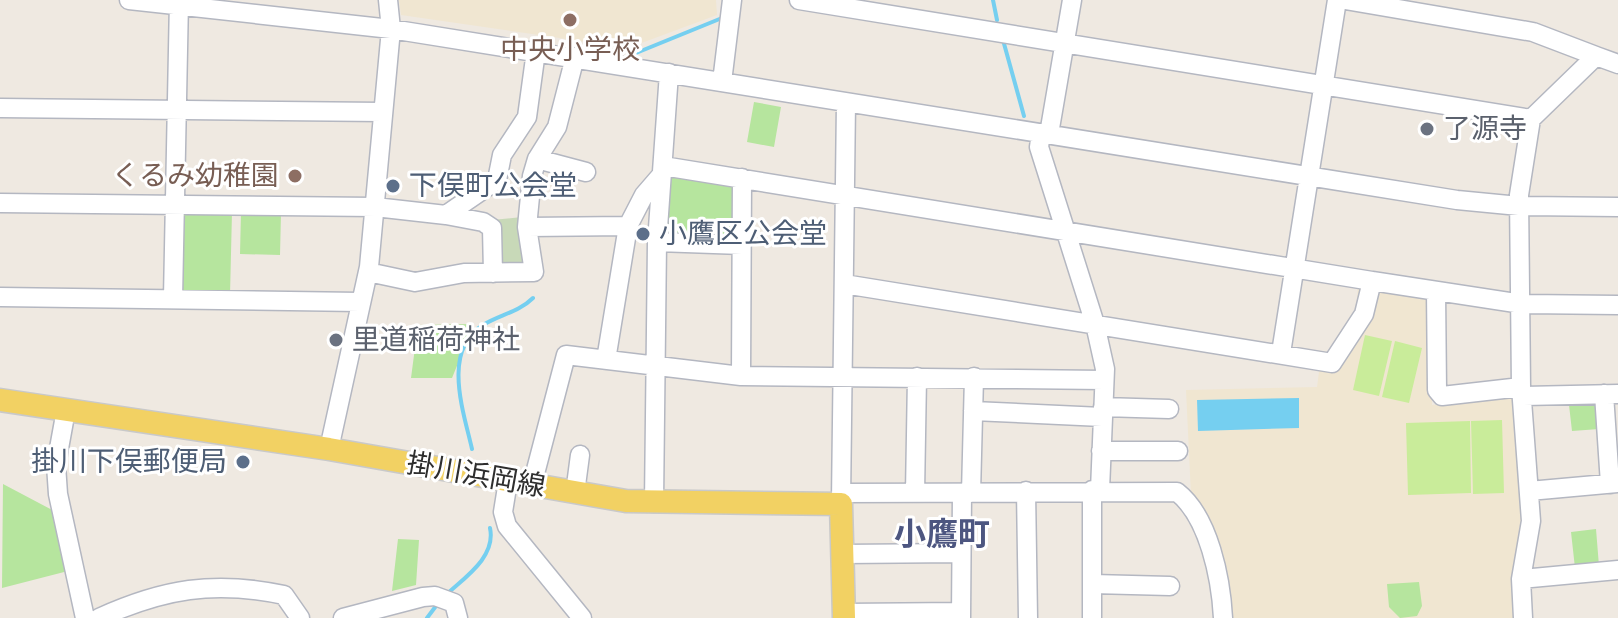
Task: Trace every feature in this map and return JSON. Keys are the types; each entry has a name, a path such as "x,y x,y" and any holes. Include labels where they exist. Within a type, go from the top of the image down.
{"main road":[{"name":"掛川浜岡線","path":"0,400 329,449 575,493 654,503 841,498"},
{"path":"841,498 844,616"}],"street":[{"path":"129,0 179,2 391,29 1309,176 1519,206 1618,207 1618,188"},
{"path":"329,449 368,272 391,29 388,0"},
{"path":"722,82 732,0"},
{"path":"799,0 1531,119"},
{"path":"1072,0 1066,43 1045,134 1039,147 1095,324 1105,369 1096,490 1092,618"},
{"path":"1281,353 1337,0"},
{"path":"1345,0 1533,32 1618,64"},
{"path":"1468,19 1471,0"},
{"path":"173,298 179,2"},
{"path":"446,215 497,180 502,155 527,117 536,51"},
{"path":"1523,618 1521,579 1531,521 1521,392 1519,206 1531,119 1596,56"},
{"path":"368,272 415,282 464,273 534,272 527,227 537,159 557,127 575,57"},
{"path":"654,503 657,242 669,73"},
{"path":"846,102 841,498 1026,491 1177,492 1191,503 1221,580 1223,618"},
{"path":"0,108 383,112"},
{"path":"537,159 586,172"},
{"path":"663,169 742,178 1522,304 1618,305"},
{"path":"606,360 628,226 644,195 663,169"},
{"path":"741,376 742,178"},
{"path":"0,203 375,207 446,215 483,222 492,228 493,273"},
{"path":"527,227 628,226"},
{"path":"657,242 742,245"},
{"path":"844,284 1332,363 1364,314 1372,281"},
{"path":"1436,291 1437,390 1442,396 1521,392 1611,394 1614,483 1529,491"},
{"path":"0,297 360,302"},
{"path":"532,485 566,355 741,376 1104,380"},
{"path":"915,493 917,377"},
{"path":"844,616 961,615 961,553 974,377"},
{"path":"973,411 1169,409"},
{"path":"66,410 56,465 58,494 85,618"},
{"path":"1101,451 1178,451"},
{"path":"575,493 580,455"},
{"path":"508,481 503,512 507,526 582,618"},
{"path":"1026,491 1028,618"},
{"path":"842,554 961,553"},
{"path":"1521,579 1618,570"},
{"path":"1093,584 1170,586"},
{"path":"99,618 149,596 220,587 250,588 284,595 300,618"},
{"path":"343,618 442,598 454,603 458,618"}],"shaded area":[{"name":"中央小学校","path":"399,0 716,0 717,15 628,48 401,15"},
{"path":"1358,287 1432,300 1432,405 1514,398 1522,512 1513,573 1516,618 1229,618 1191,495 1186,390 1317,387 1319,372 1356,312"}],"green space":[{"path":"754,102 781,107 774,147 747,142"},
{"path":"668,177 733,183 736,237 662,234"},
{"path":"188,210 232,212 230,295 186,293 180,288 183,215"},
{"path":"241,212 281,213 280,255 240,254"},
{"path":"522,217 530,269 495,270 492,220"},
{"path":"474,324 452,378 411,378 418,325"},
{"path":"1365,335 1392,341 1379,396 1353,390"},
{"path":"1395,341 1422,348 1409,403 1382,397"},
{"path":"1569,405 1598,406 1599,429 1572,431"},
{"path":"1502,420 1504,493 1473,494 1471,421"},
{"path":"1470,421 1471,493 1408,495 1406,423"},
{"path":"3,484 56,512 68,571 2,588"},
{"path":"1596,529 1599,566 1575,568 1571,532"},
{"path":"398,539 419,540 416,585 392,591"},
{"path":"1419,582 1422,606 1417,616 1400,618 1389,607 1387,584"}],"water":[{"path":"1299,398 1299,428 1198,431 1197,400"}],"waterway":[{"path":"993,0 997,20"},
{"path":"636,53 722,18"},
{"path":"1003,40 1024,116"},
{"path":"472,449 459,383 462,350 470,336 483,325 522,307 533,298"},
{"path":"448,593 484,556 489,548 490,528"},
{"path":"427,618 439,602"}],"place":[{"name":"中央小学校","path":"570,20"},
{"name":"了源寺","path":"1427,129"},
{"name":"くるみ幼稚園","path":"295,176"},
{"name":"下俣町公会堂","path":"393,186"},
{"name":"小鷹区公会堂","path":"643,234"},
{"name":"里道稲荷神社","path":"336,340"},
{"name":"掛川下俣郵便局","path":"243,462"}],"district":[{"name":"小鷹町","path":"942,534"}]}
